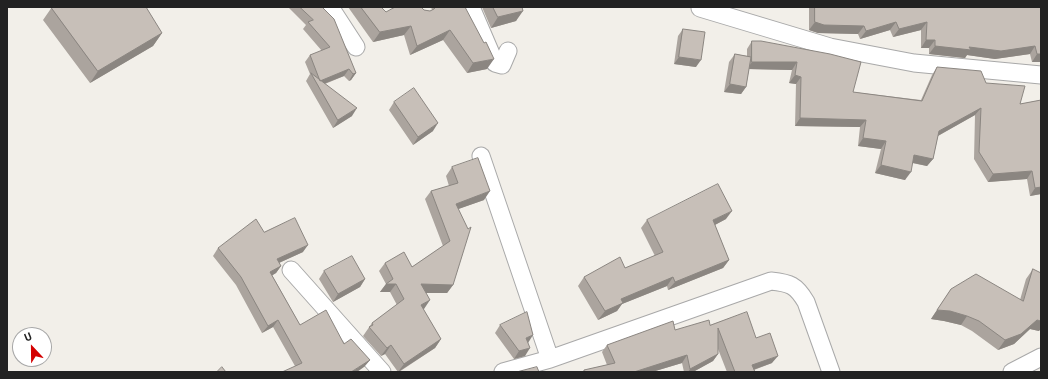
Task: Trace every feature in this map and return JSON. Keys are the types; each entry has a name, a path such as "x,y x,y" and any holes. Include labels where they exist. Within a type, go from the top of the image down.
{"street":[{"path":"330,7 356,47"},
{"path":"472,7 496,63 502,64 508,52"},
{"path":"700,8 830,47 853,52 914,63 1041,75"},
{"path":"481,156 550,359"},
{"path":"291,270 382,372"},
{"path":"503,372 550,359 771,281 787,282 800,292 806,302 831,372"},
{"path":"1012,372 1041,357"}],"building":[{"path":"51,7 146,7 162,33 98,71"},
{"path":"300,7 322,7 334,19 356,73 353,74 349,69 320,81 310,55 330,47 308,22 313,20"},
{"path":"361,7 381,7 386,12 395,7 421,7 424,10 430,11 436,7 465,7 484,43 486,42 494,59 473,63 450,30 417,46 411,26 380,32"},
{"path":"493,7 522,7 523,11 498,17"},
{"path":"815,7 1041,7 1041,54 1037,54 1035,46 1001,51 969,47 971,50 935,46 935,40 926,40 927,22 899,29 896,22 866,31 864,26 824,25 815,22"},
{"path":"683,29 705,32 701,60 679,57"},
{"path":"752,41 761,41 830,54 861,62 853,92 922,101 937,67 981,71 986,83 1025,86 1020,104 1041,100 1041,187 1035,188 1032,171 993,174 979,152 981,108 939,131 933,159 914,155 911,172 881,165 886,141 863,138 866,120 800,118 801,77 795,75 797,62 752,62"},
{"path":"735,54 751,57 746,87 730,84"},
{"path":"311,73 357,108 338,120"},
{"path":"414,88 438,123 418,137 394,102"},
{"path":"478,158 490,191 456,204 468,229 471,227 453,285 421,284 430,300 421,305 441,339 404,364 391,345 387,348 369,327 373,325 372,323 404,299 396,284 386,284 393,279 385,263 404,252 412,267 450,241 431,191 458,183 452,167"},
{"path":"718,184 732,211 713,220 729,260 675,282 673,277 621,299 623,303 605,311 584,277 620,257 625,268 663,252 647,220"},
{"path":"295,218 308,245 277,259 281,266 270,272 300,325 326,310 344,344 351,339 370,360 351,372 282,372 302,363 278,320 268,326 241,277 218,248 256,219 264,232"},
{"path":"352,256 365,279 338,294 324,271"},
{"path":"1033,269 1041,273 1041,321 1037,320 1021,334 1005,340 979,321 950,311 937,310 951,289 976,274 1023,301"},
{"path":"527,312 533,335 526,338 530,348 519,351 500,325"},
{"path":"747,312 756,338 770,333 778,356 752,365 755,372 735,372 718,328 718,354 690,369 687,355 634,372 584,372 584,370 615,363 607,345 673,321 675,330 709,320 710,325"},
{"path":"222,367 226,372 217,372"},
{"path":"537,367 539,372 517,372"}]}
